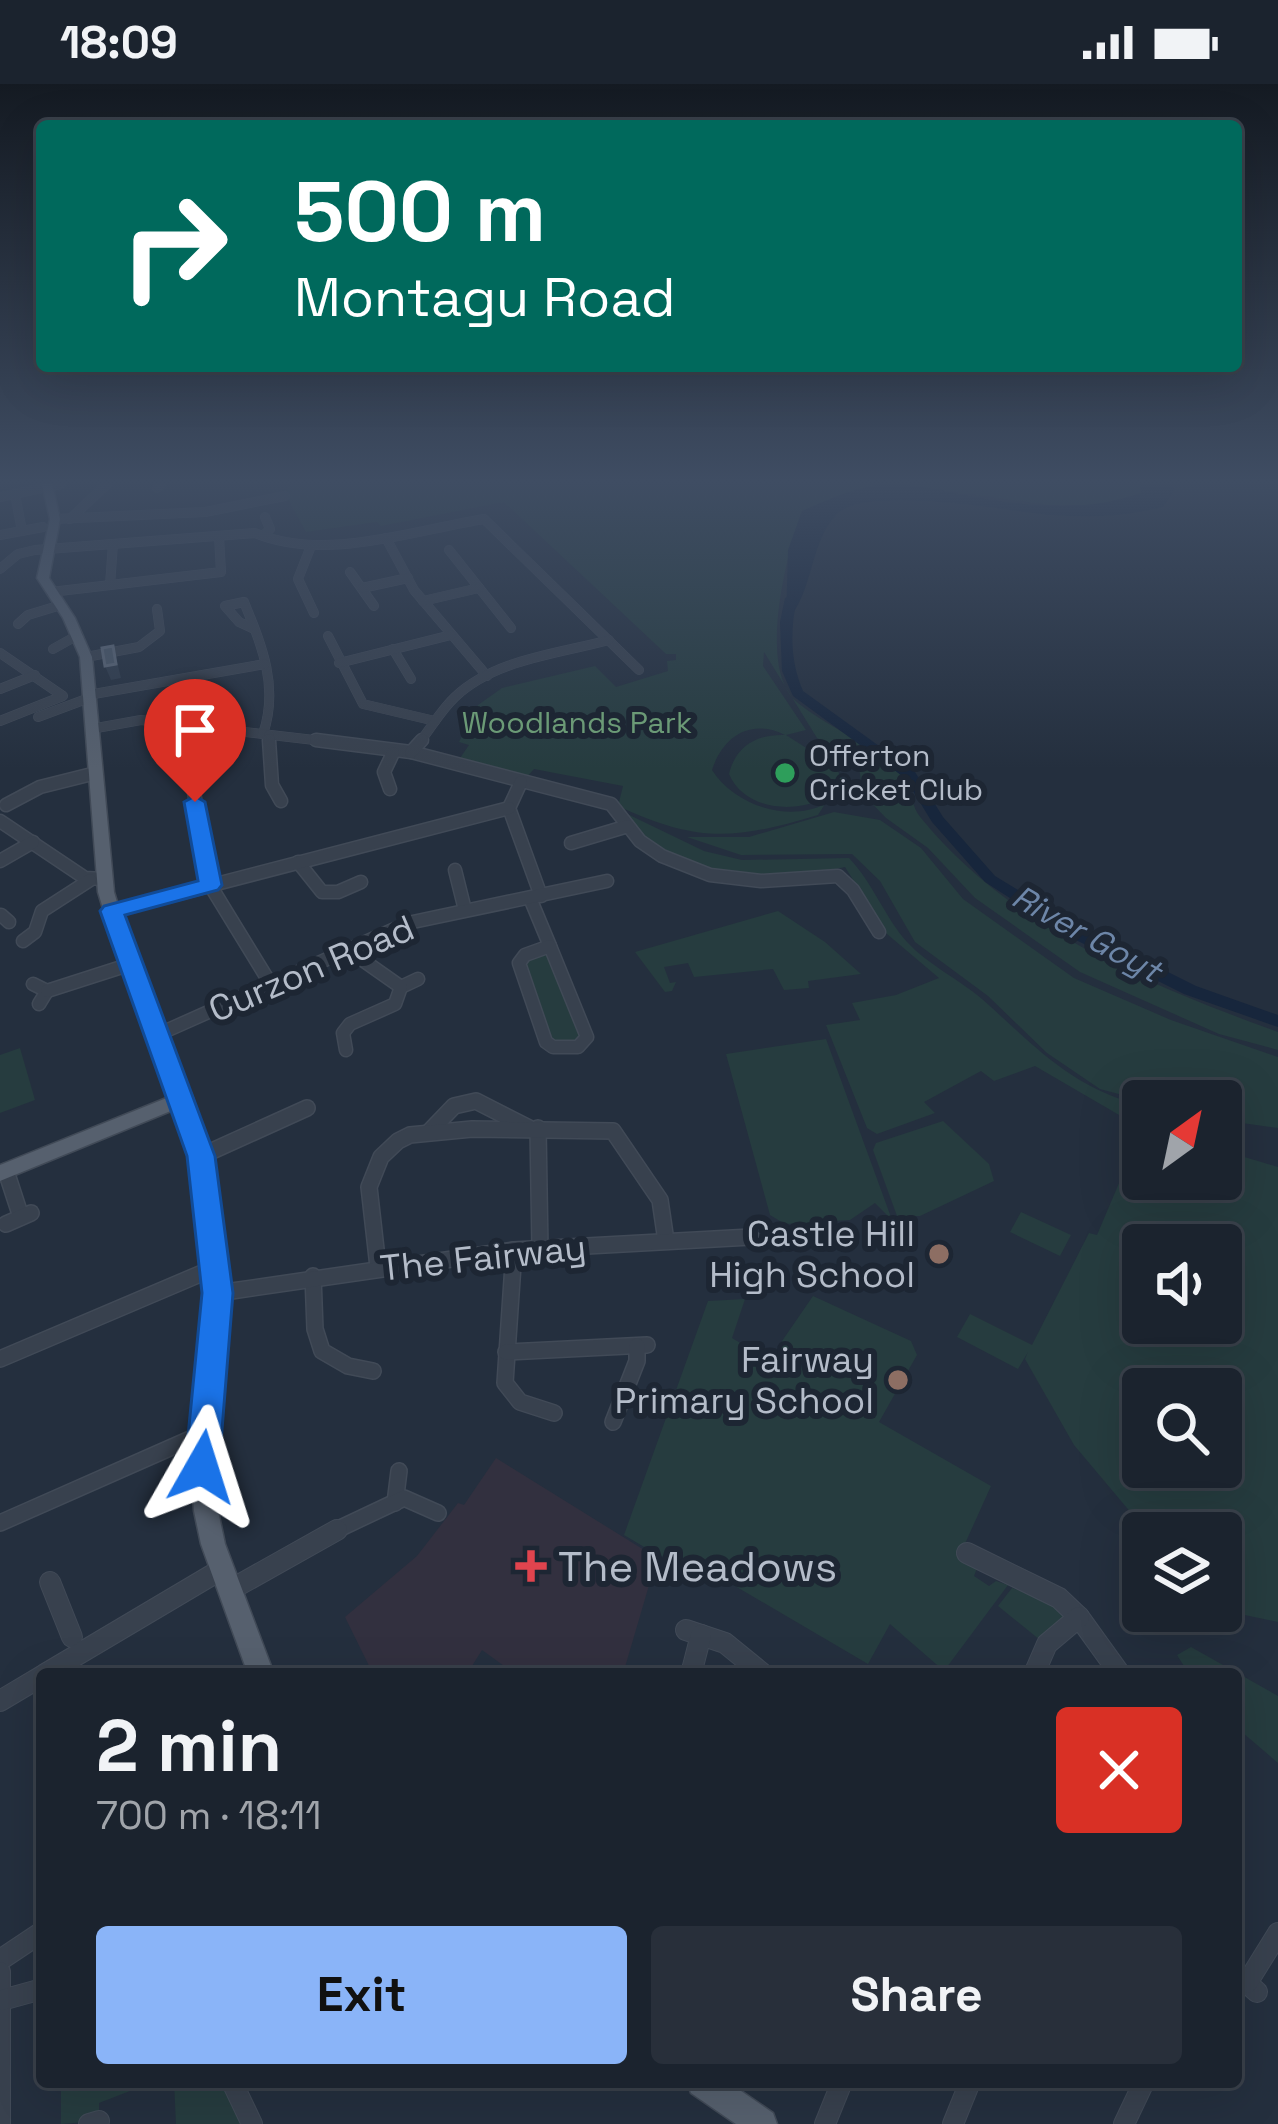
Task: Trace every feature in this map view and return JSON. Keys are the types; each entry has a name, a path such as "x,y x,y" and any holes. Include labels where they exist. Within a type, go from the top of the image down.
{"main road":[{"path":"45,579 86,657 100,874 128,965 159,1034 201,1156 218,1293 202,1467 206,1511 259,1668"},
{"path":"3,1172 185,1103"},
{"path":"709,2088 746,2118"}],"street":[{"path":"110,579 110,585"},
{"path":"51,592 160,579"},
{"path":"298,579 314,614"},
{"path":"355,579 374,606"},
{"path":"362,589 403,579"},
{"path":"409,579 487,676"},
{"path":"472,579 511,628"},
{"path":"546,579 639,670"},
{"path":"423,601 479,588"},
{"path":"17,624 28,615 61,605"},
{"path":"86,657 148,642 160,631 157,609"},
{"path":"254,629 274,707 266,734 272,785 281,801"},
{"path":"53,649 78,635"},
{"path":"338,663 451,635"},
{"path":"328,636 363,704 435,721"},
{"path":"410,752 459,692 487,676 609,640"},
{"path":"393,650 411,679"},
{"path":"0,652 63,696 0,722"},
{"path":"0,731 89,697 266,664"},
{"path":"0,689 35,675"},
{"path":"91,728 141,720 410,752 611,804 639,840 666,856 750,883 776,886 838,876 879,932"},
{"path":"200,726 189,763 210,885 270,983"},
{"path":"390,789 384,772 393,753"},
{"path":"6,805 40,787 96,773"},
{"path":"521,782 509,808 535,897 586,1037 578,1047 548,1046 519,963 525,955 552,945"},
{"path":"112,911 509,808"},
{"path":"0,821 75,869 100,874"},
{"path":"572,843 628,826"},
{"path":"0,861 33,842"},
{"path":"298,862 322,892 338,892 361,882"},
{"path":"455,870 465,910"},
{"path":"23,941 35,932 42,910 100,874"},
{"name":"Curzon Road","path":"159,1034 408,923 607,881"},
{"path":"347,949 401,988"},
{"path":"40,993 128,965"},
{"path":"346,1050 343,1033 350,1024 395,1004 401,988 418,979"},
{"path":"429,1132 449,1107 468,1100 481,1101 534,1129"},
{"path":"201,1156 307,1108"},
{"path":"534,1129 540,1249"},
{"path":"377,1267 370,1178 381,1157 398,1141 429,1132 604,1129 620,1136 660,1200 666,1240"},
{"path":"3,1172 19,1218"},
{"name":"The Fairway","path":"218,1293 514,1250 751,1237"},
{"path":"514,1250 506,1352 508,1390 542,1412"},
{"path":"0,1358 214,1268"},
{"path":"313,1276 313,1335 318,1349 340,1366 373,1371"},
{"path":"506,1352 642,1346 619,1415"},
{"path":"0,1523 206,1432"},
{"path":"395,1503 399,1471"},
{"path":"65,1668 226,1580 395,1503 412,1499 438,1513"},
{"path":"967,1553 1059,1598 1116,1668"},
{"path":"50,1582 71,1637"},
{"path":"1037,1668 1047,1644 1079,1617"},
{"path":"692,1668 694,1633 736,1649 757,1668"},
{"path":"0,1701 36,1683"},
{"path":"1247,1983 1278,1933"},
{"path":"0,1960 36,1935"},
{"path":"0,1972 0,2124"},
{"path":"2,2000 36,1991"},
{"path":"235,2088 252,2124"},
{"path":"825,2124 840,2088"},
{"path":"953,2124 968,2088"},
{"path":"1124,2124 1141,2088"}],"shaded area":[{"name":"The Meadows","path":"496,1458 657,1558 625,1668 507,1668 482,1650 471,1668 370,1668 345,1617 417,1556 458,1503 464,1505"}],"green space":[{"name":"Woodlands Park","path":"586,579 784,579 777,639 785,687 764,652 763,666 806,730 786,735 836,767 843,782 832,793 801,806 783,807 751,798 729,774 732,764 750,743 785,735 773,730 740,733 723,748 712,770 748,801 795,812 825,804 818,815 739,833 694,832 618,806 623,786 534,769 526,778 456,764 469,745 459,742 478,705 502,688 595,666 616,687 668,671 667,661 676,660 676,654 666,654"},
{"path":"786,687 798,703 891,766 905,782 921,818 996,891 1039,922 1132,973 1278,1032 1278,1050 1219,1034 1080,972 975,898 928,848 886,818 862,793 860,773 848,755 817,738"},
{"path":"617,809 704,851 742,860 849,858 915,950 1074,1076 1122,1100 1122,1117 1035,1066 994,1081 981,1071 924,1102 935,1113 877,1134 867,1128 826,1025 860,1020 852,1003 896,995 939,978 887,934 845,867 769,883 703,868 643,839"},
{"path":"834,812 880,820 921,848 963,899 1074,978 1171,1020 1278,1057 1278,1128 1242,1123 1242,1080 1122,1080 1122,1095 1100,1089 1047,1053 988,996 915,942 880,881 852,854 741,855 687,837 749,837"},
{"path":"778,911 825,942 861,974 808,981 809,988 784,990 773,969 694,977 688,963 664,967 670,983 676,982 672,991 665,992 635,952"},
{"path":"552,945 585,1040 553,1047 521,958"},
{"path":"826,1039 892,1220 875,1203 850,1220 785,1224 770,1215 726,1054"},
{"path":"20,1048 35,1100 0,1113 0,1055"},
{"path":"943,1121 989,1164 994,1181 920,1216 897,1216 873,1150 876,1143"},
{"path":"1242,1156 1278,1167 1278,1622 1242,1614 1242,1512 1130,1512 1074,1445 1025,1359 1028,1352 1018,1369 957,1337 970,1314 1032,1345 1089,1233 1097,1235 1122,1176 1122,1200 1242,1200"},
{"path":"1021,1212 1071,1235 1060,1256 1010,1232"},
{"path":"813,1296 911,1341 917,1355 879,1422 991,1486 959,1557 977,1568 974,1576 989,1586 996,1581 1008,1585 946,1668 890,1624 868,1664 735,1586 656,1554 624,1535 708,1301 745,1299 732,1338 769,1360"},
{"path":"1012,1588 1047,1600 1065,1616 1040,1640 998,1606"},
{"path":"1191,1647 1228,1668 1185,1668 1177,1655"},
{"path":"1242,1676 1278,1696 1278,1763 1242,1732"},
{"path":"61,2088 130,2088 99,2103 99,2121 61,2124"},
{"path":"174,2088 235,2088 252,2124 176,2124"}],"water":[{"path":"787,579 808,579 802,597 786,622"}],"building":[{"path":"113,646 116,664 105,666 102,648"}],"waterway":[{"name":"River Goyt","path":"791,598 786,622 788,671 798,693 910,775 937,819 990,879 1078,934 1190,990 1278,1021"}],"place":[{"name":"Offerton Cricket Club","path":"785,773"},
{"name":"Castle Hill High School","path":"939,1254"},
{"name":"Fairway Primary School","path":"898,1380"},
{"name":"The Meadows","path":"531,1566"}],"route":[{"path":"195,802 210,885 112,911 128,965 184,1098 201,1156 218,1293 202,1467"}]}
